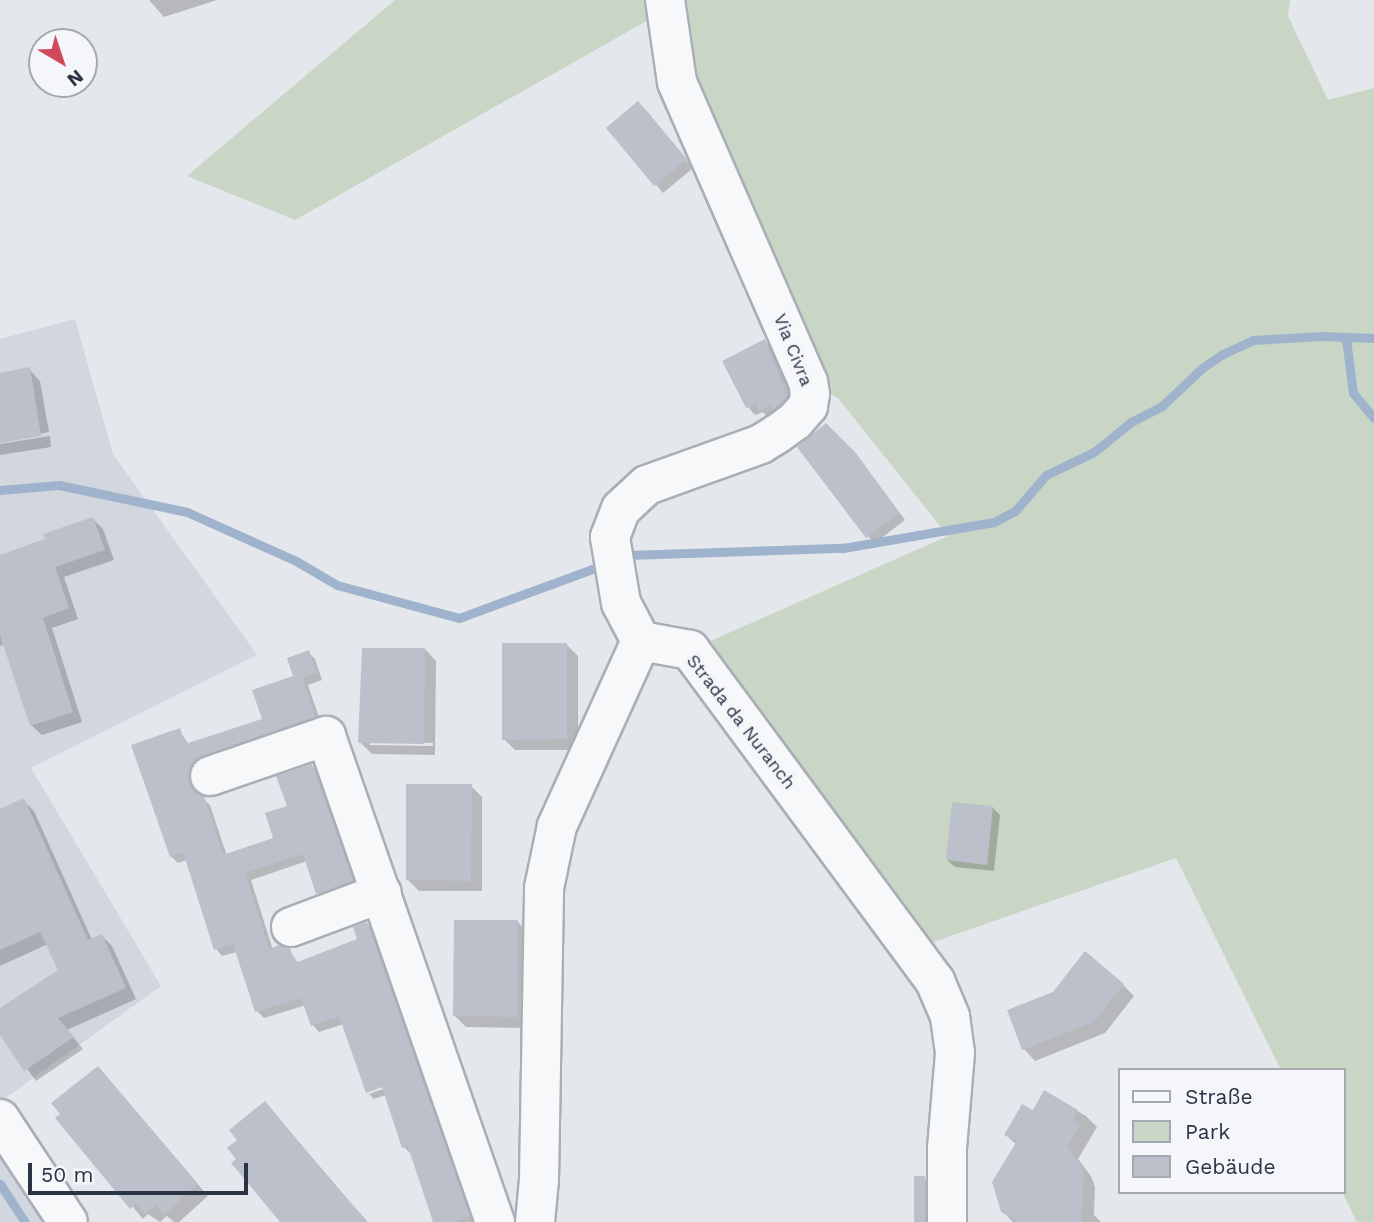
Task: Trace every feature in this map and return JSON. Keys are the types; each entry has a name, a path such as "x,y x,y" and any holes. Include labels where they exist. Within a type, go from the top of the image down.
{"street":[{"name":"Via Civra","path":"641,641 621,603 610,537 621,509 647,485 761,444 778,434 808,406 810,394 808,382 677,82 665,0"},
{"path":"540,1218 544,888 557,826 641,641"},
{"name":"Strada da Nuranch","path":"641,641 690,650 935,981 950,1017 955,1053 947,1148 947,1222"},
{"path":"210,776 326,736 495,1222"},
{"path":"291,927 382,893"},
{"path":"0,1119 68,1222"}],"shaded area":[{"path":"75,319 113,454 257,655 31,768 161,986 0,1102 0,339"},
{"path":"0,1119 67,1222 0,1222"}],"green space":[{"path":"395,0 1290,0 1288,16 1328,100 1374,88 1374,1222 1357,1222 1343,1194 1346,1194 1346,1068 1280,1068 1176,858 913,949 690,650 948,536 838,398 808,382 666,10 295,220 187,176"}],"building":[{"path":"638,101 687,159 654,186 606,128"},
{"path":"765,339 787,396 773,410 771,405 759,411 757,404 746,408 722,361"},
{"path":"30,367 41,436 0,443 0,373"},
{"path":"826,423 856,453 899,513 866,538 797,447"},
{"path":"93,517 105,550 55,567 69,608 43,618 73,712 30,726 0,635 0,555 45,539 43,534"},
{"path":"502,643 567,643 567,739 502,740"},
{"path":"362,648 425,648 424,744 358,743"},
{"path":"309,650 317,673 302,678 315,717 202,756 194,761 189,771 189,782 195,792 204,796 223,855 273,838 265,813 287,806 276,776 312,764 353,880 316,894 303,854 245,873 269,949 280,945 290,948 295,963 357,939 353,927 367,922 470,1216 453,1222 433,1222 408,1147 402,1148 382,1087 366,1093 339,1016 311,1026 301,998 255,1012 233,944 214,950 183,852 170,857 131,745 180,728 185,744 262,719 252,690 293,676 287,658"},
{"path":"406,784 472,784 471,881 406,880"},
{"path":"24,798 88,940 102,934 126,988 58,1018 74,1037 24,1071 0,1035 0,1008 58,970 40,932 0,950 0,809"},
{"path":"952,802 993,806 987,865 946,860"},
{"path":"454,920 518,920 518,1017 453,1016"},
{"path":"1085,951 1124,984 1094,1022 1022,1050 1007,1010 1053,992"},
{"path":"98,1066 198,1184 164,1215 156,1205 145,1214 136,1204 130,1209 55,1118 60,1114 51,1103"},
{"path":"1044,1090 1078,1110 1073,1119 1080,1125 1067,1147 1080,1162 1084,1174 1081,1222 1018,1222 1001,1212 992,1182 1017,1141 1004,1135 1022,1104 1033,1110"},
{"path":"265,1101 368,1222 280,1222 231,1163 236,1159 227,1148 237,1140 229,1130"},
{"path":"914,1176 925,1176 925,1222 914,1222"}],"waterway":[{"path":"628,555 843,548 994,522 1015,511 1046,475 1094,452 1131,422 1162,406 1202,368 1223,354 1253,340 1323,336 1374,338"},
{"path":"1346,339 1353,393 1374,418"},
{"path":"0,490 59,485 187,512 296,561 337,585 459,618 595,568"},
{"path":"0,1184 25,1222"}]}
